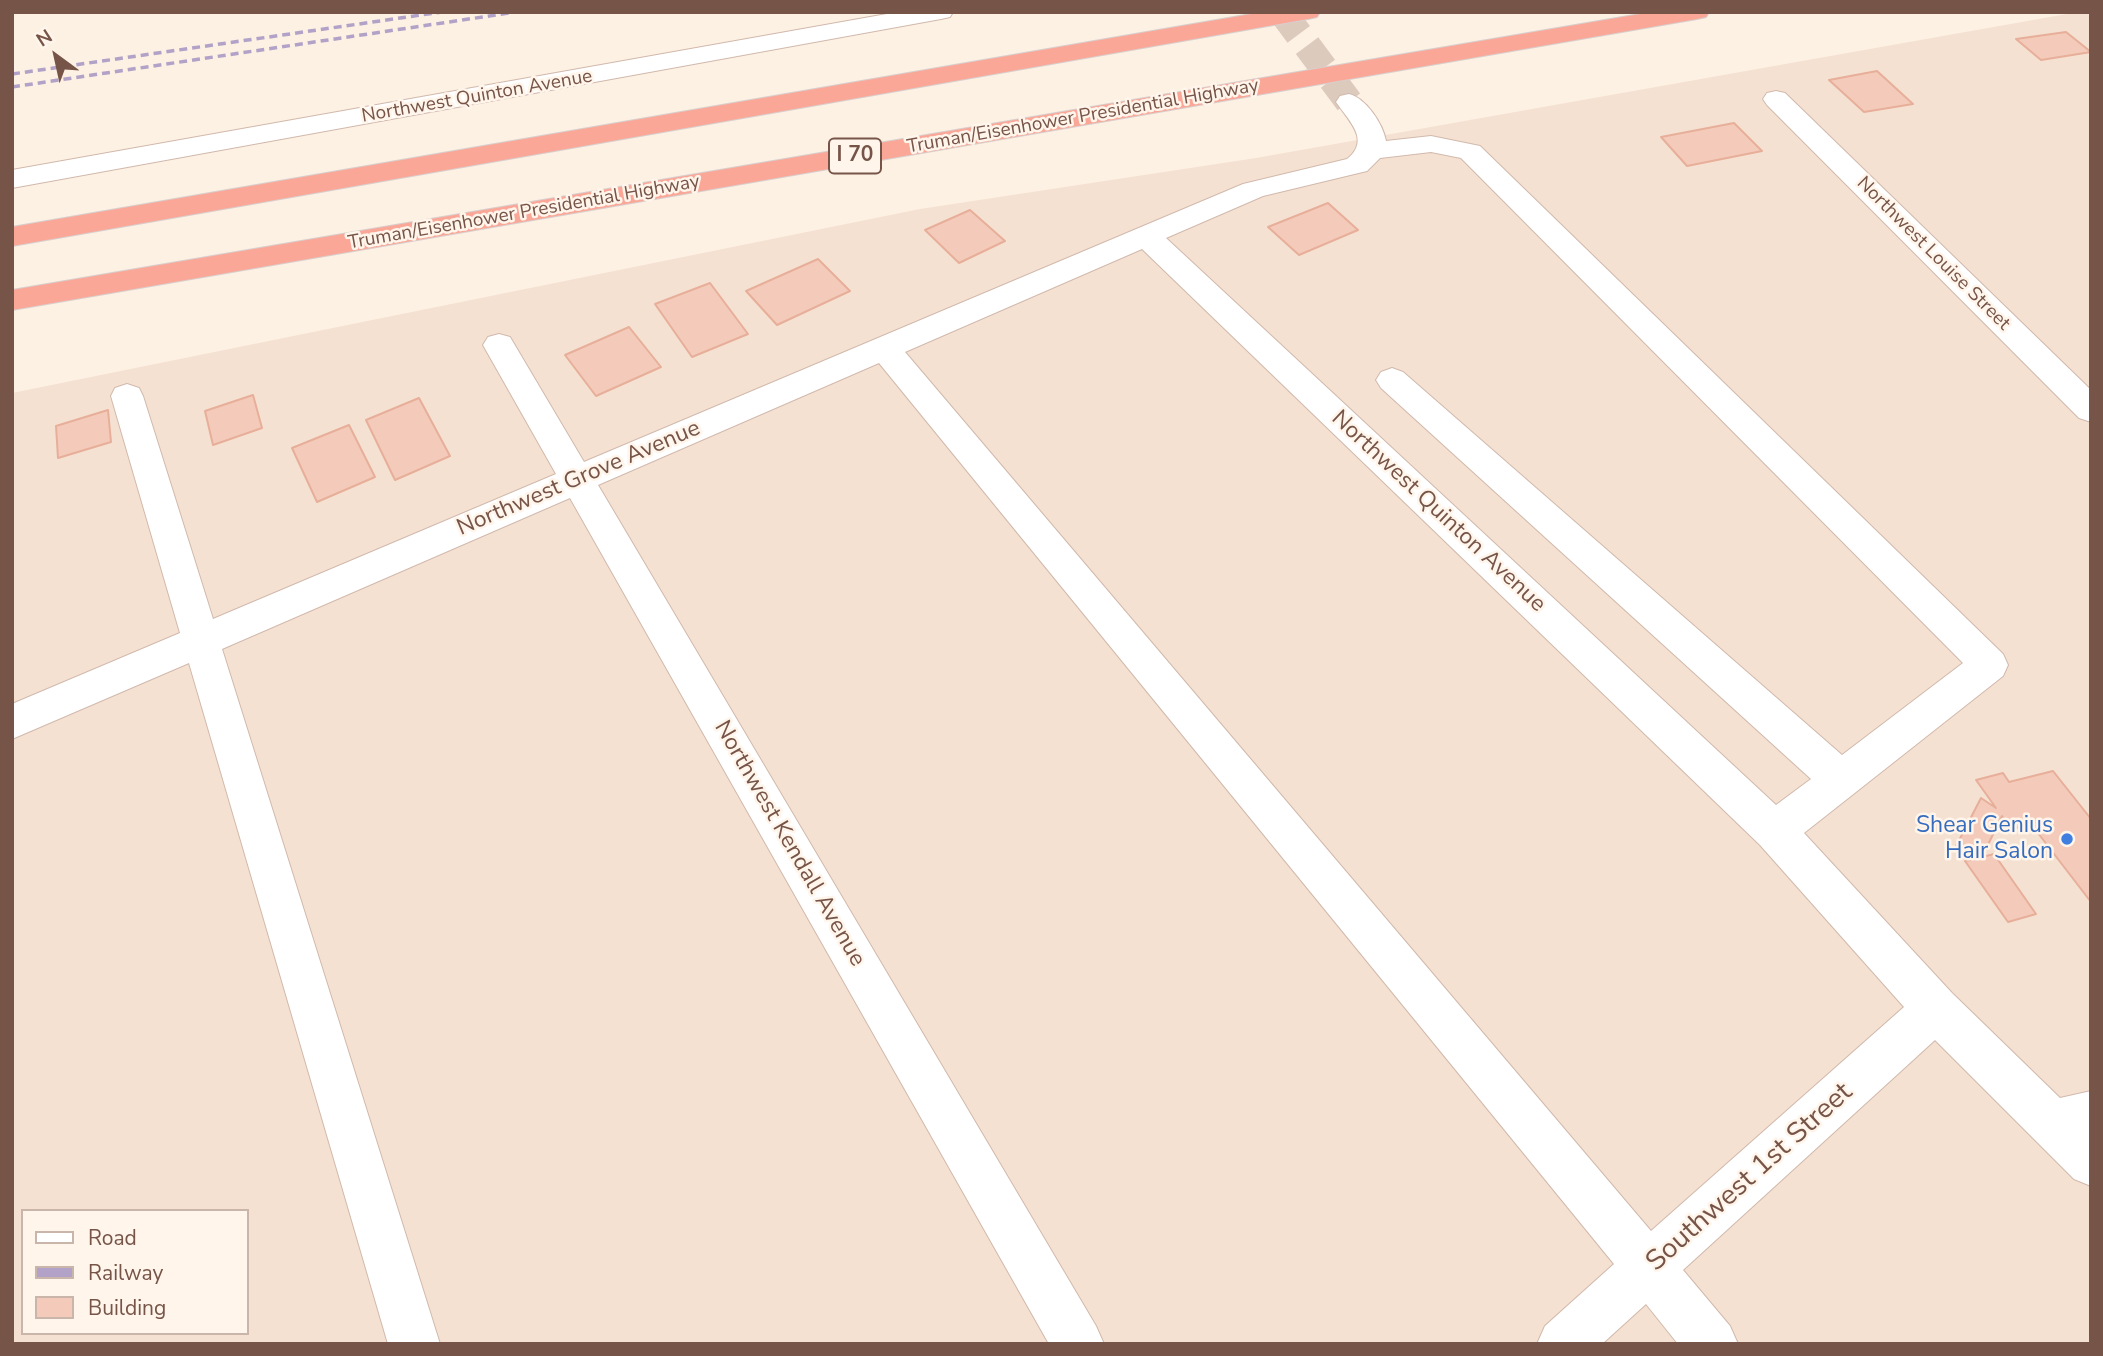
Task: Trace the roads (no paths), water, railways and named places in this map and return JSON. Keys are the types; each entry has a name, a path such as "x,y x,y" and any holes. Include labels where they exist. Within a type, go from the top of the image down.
{"highway":[{"path":"12,237 1308,12"},
{"name":"Truman/Eisenhower Presidential Highway","path":"12,300 1698,12"}],"street":[{"name":"Northwest Quinton Avenue","path":"12,179 941,12"},
{"name":"Northwest Louise Street","path":"1776,99 2091,410"},
{"path":"1145,235 1275,183 1357,165 1373,144 1371,131 1349,102"},
{"path":"1370,151 1431,144 1470,152 1989,665 1776,831"},
{"name":"Northwest Quinton Avenue","path":"1145,235 1776,831 1936,1009 2071,1119 2091,1162"},
{"name":"Northwest Grove Avenue","path":"12,722 1145,235"},
{"name":"Northwest Kendall Avenue","path":"499,345 1078,1344"},
{"path":"883,347 1712,1344"},
{"path":"1392,380 1842,781"},
{"path":"127,396 199,642 414,1344"},
{"name":"Southwest 1st Street","path":"1563,1344 1936,1009"}],"tunnel":[{"path":"1282,12 1349,102"}],"railway":[{"path":"12,74 442,12"},
{"path":"12,87 516,12"}],"place":[{"name":"Shear Genius Hair Salon","path":"2067,839"}]}
